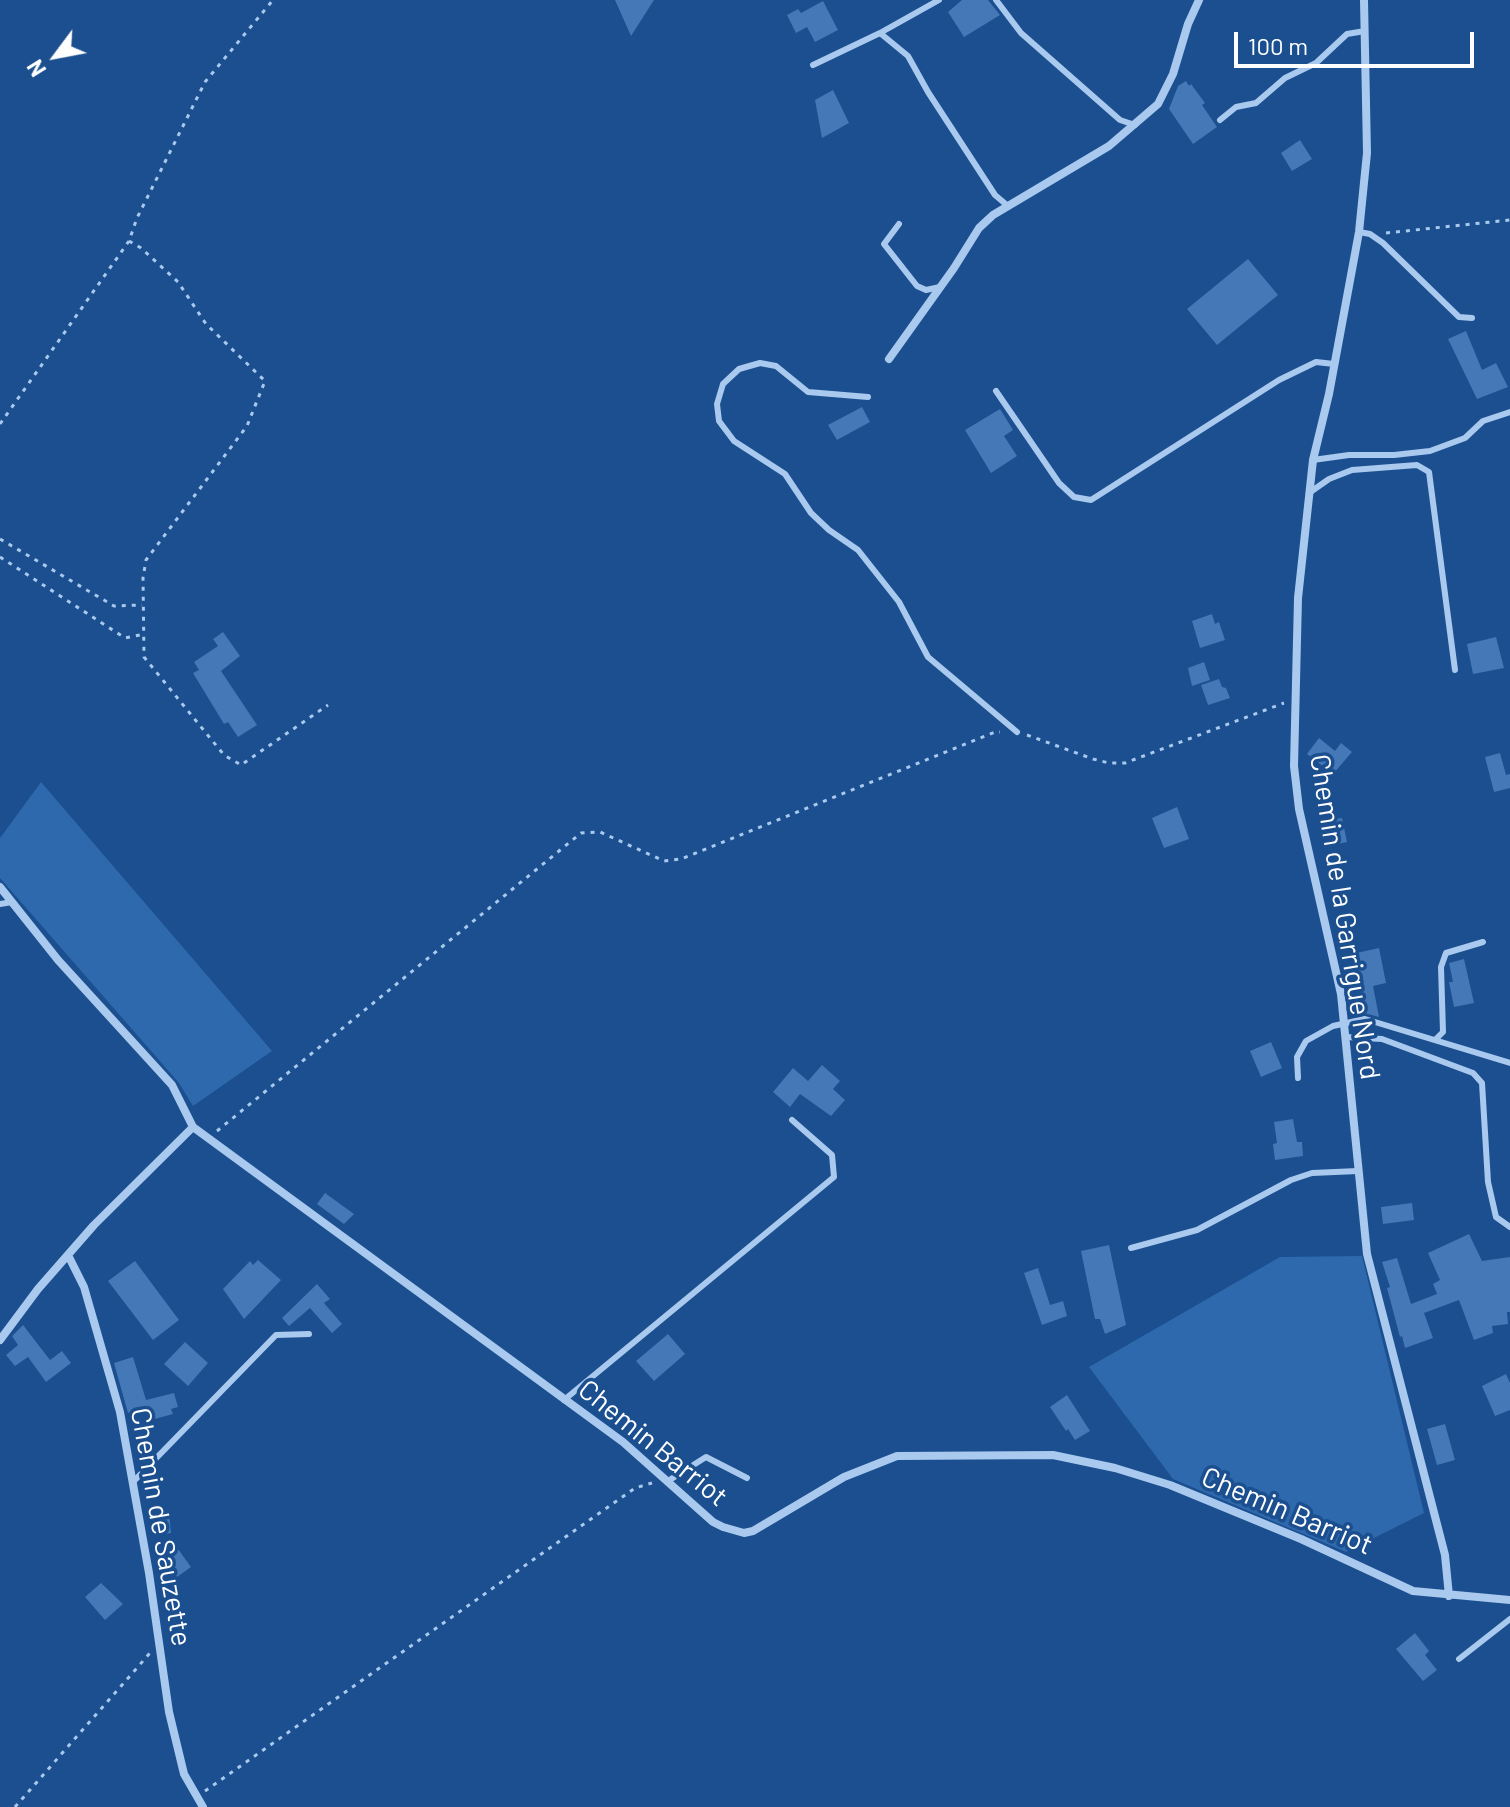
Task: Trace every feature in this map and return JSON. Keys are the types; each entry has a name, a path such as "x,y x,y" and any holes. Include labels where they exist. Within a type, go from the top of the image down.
{"street":[{"path":"889,359 979,228 993,215 1109,146 1158,104 1173,74 1188,24 1199,0"},
{"name":"Chemin de la Garrigue Nord","path":"1364,0 1367,153 1359,232 1309,493 1298,598 1294,766 1299,809 1328,933 1344,1022 1367,1254 1445,1555 1449,1596"},
{"path":"0,887 58,960 172,1085 193,1127 105,1214 38,1289 0,1340"},
{"name":"Chemin Barriot","path":"193,1127 623,1442 713,1522 744,1533 753,1531 844,1477 897,1456 1053,1455 1115,1468 1170,1485 1301,1539 1413,1591 1510,1600"},
{"name":"Chemin de Sauzette","path":"68,1255 84,1287 120,1412 169,1712 184,1774 203,1807"}],"lane":[{"path":"813,65 939,0"},
{"path":"996,0 1021,33 1120,120 1135,125"},
{"path":"1220,120 1236,107 1256,103 1285,78 1316,63 1347,34 1365,31"},
{"path":"880,33 908,56 995,195 1008,206"},
{"path":"899,224 884,244 917,286 926,290 940,287"},
{"path":"1359,232 1370,234 1383,243 1459,317 1472,318"},
{"path":"996,391 1059,483 1074,497 1091,500 1279,380 1316,362 1334,364"},
{"path":"868,397 808,392 776,366 760,363 739,369 723,384 717,404 719,421 734,441 785,474 811,513 858,550 899,602 928,657 1017,732"},
{"path":"1313,460 1430,451 1465,438 1483,421 1510,412"},
{"path":"1309,493 1329,479 1352,470 1417,465 1429,472 1455,670"},
{"path":"0,904 12,902"},
{"path":"1435,1040 1443,1032 1441,967 1446,953 1483,942"},
{"path":"1298,1078 1297,1057 1306,1041 1344,1022 1365,1019 1510,1063"},
{"path":"1346,1037 1382,1039 1473,1073 1482,1083 1488,1182 1496,1217 1510,1227"},
{"path":"564,1400 834,1177 832,1155 792,1120"},
{"path":"1131,1248 1197,1230 1291,1180 1312,1173 1358,1171"},
{"path":"133,1482 276,1335 309,1334"},
{"path":"668,1481 706,1457 747,1478"},
{"path":"1459,1659 1510,1619"}],"path":[{"path":"0,424 129,241 137,218 205,82 272,0"},
{"path":"1370,234 1510,220"},
{"path":"129,241 178,282 206,324 265,381 247,426 146,560 142,635 144,657 224,755 241,765 328,705"},
{"path":"0,539 114,606 143,605"},
{"path":"0,557 125,638 142,635"},
{"path":"208,1138 581,833 600,832 664,861 681,859 995,732 1017,732 1093,759 1125,763 1284,702 1295,706"},
{"path":"197,1797 231,1770 635,1488 668,1481"},
{"path":"15,1807 145,1656 160,1647"}],"shaded area":[{"path":"41,782 272,1051 193,1106 179,1083 0,878 0,838"},
{"path":"1362,1256 1424,1513 1346,1552 1173,1479 1089,1367 1280,1257"}],"building":[{"path":"615,0 654,0 631,36"},
{"path":"962,0 988,0 1000,15 964,37 948,12"},
{"path":"823,1 838,30 815,42 807,27 796,33 787,15 798,9 801,13"},
{"path":"1186,81 1205,103 1202,105 1217,127 1193,144 1169,109 1178,86"},
{"path":"833,90 849,123 822,138 815,100"},
{"path":"1300,140 1312,159 1292,171 1281,153"},
{"path":"1248,259 1278,295 1217,345 1187,309"},
{"path":"1466,331 1482,370 1496,363 1508,387 1477,399 1448,339"},
{"path":"862,407 870,422 837,440 828,425"},
{"path":"1000,409 1013,430 1004,436 1017,456 991,473 965,430"},
{"path":"1212,614 1215,624 1219,622 1225,640 1200,648 1192,621"},
{"path":"223,632 240,656 221,671 257,725 238,737 228,722 224,724 193,673 199,670 194,662 218,646 213,639"},
{"path":"1496,637 1504,668 1473,674 1467,644"},
{"path":"1204,662 1210,680 1192,686 1188,668"},
{"path":"1219,679 1230,698 1208,705 1201,685"},
{"path":"1319,738 1335,751 1341,743 1352,752 1333,774 1307,754"},
{"path":"1500,753 1506,775 1510,774 1510,788 1494,792 1485,757"},
{"path":"1177,807 1189,839 1164,848 1152,818"},
{"path":"1342,818 1347,842 1333,845 1328,820"},
{"path":"1379,948 1386,983 1373,986 1379,1017 1364,1013 1352,954"},
{"path":"1464,959 1474,1003 1454,1007 1449,963"},
{"path":"1271,1042 1282,1068 1261,1077 1250,1051"},
{"path":"822,1065 840,1081 833,1089 845,1100 831,1116 800,1094 790,1107 773,1092 793,1068 808,1081"},
{"path":"1293,1119 1297,1142 1302,1142 1303,1156 1275,1160 1273,1144 1277,1143 1274,1122"},
{"path":"325,1193 354,1214 344,1224 317,1204"},
{"path":"1412,1203 1414,1220 1383,1224 1381,1207"},
{"path":"1469,1234 1482,1261 1510,1257 1508,1324 1492,1326 1493,1333 1474,1340 1459,1300 1424,1313 1433,1338 1405,1348 1382,1262 1397,1258 1411,1304 1437,1294 1433,1284 1440,1280 1428,1253"},
{"path":"1109,1245 1126,1325 1105,1334 1100,1319 1095,1319 1081,1251"},
{"path":"258,1260 281,1280 244,1319 223,1289 250,1261 253,1265"},
{"path":"135,1261 179,1320 153,1340 108,1281"},
{"path":"1038,1268 1050,1305 1063,1301 1067,1316 1042,1325 1024,1273"},
{"path":"317,1284 330,1299 324,1303 342,1324 332,1333 310,1308 289,1326 282,1318"},
{"path":"23,1325 50,1360 62,1351 71,1363 46,1382 28,1357 15,1366 6,1355 18,1345 12,1336"},
{"path":"668,1334 685,1354 654,1381 636,1361"},
{"path":"185,1342 208,1363 188,1386 164,1364"},
{"path":"133,1357 146,1400 174,1393 178,1407 171,1409 173,1414 151,1420 147,1407 128,1413 114,1363"},
{"path":"1506,1374 1510,1383 1510,1410 1495,1416 1482,1386"},
{"path":"1067,1395 1090,1431 1075,1440 1050,1407"},
{"path":"1445,1424 1455,1460 1437,1465 1427,1429"},
{"path":"169,1512 171,1533 154,1536 149,1515"},
{"path":"178,1549 191,1567 177,1577 163,1558"},
{"path":"101,1583 123,1604 105,1620 85,1597"},
{"path":"1415,1633 1429,1651 1425,1655 1437,1670 1423,1681 1396,1649"}]}
